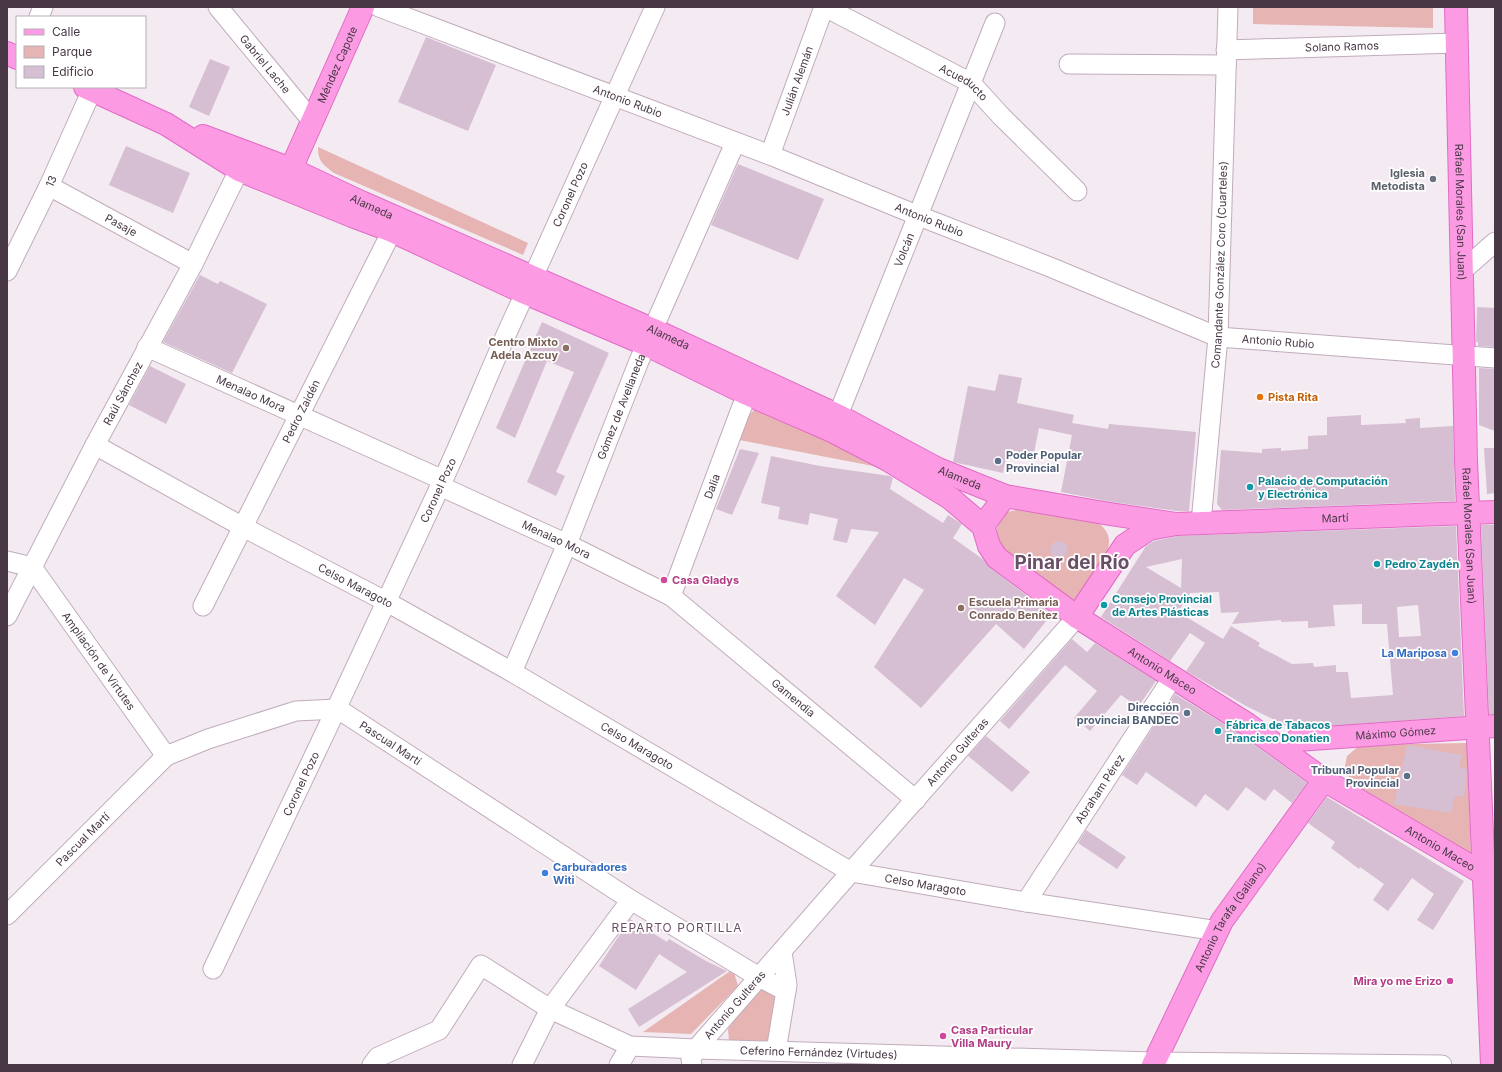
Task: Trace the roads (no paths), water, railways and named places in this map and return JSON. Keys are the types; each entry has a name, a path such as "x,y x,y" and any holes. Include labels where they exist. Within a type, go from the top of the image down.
{"main road":[{"name":"Méndez Capote","path":"291,169 363,7"},
{"name":"Rafael Morales (San Juan)","path":"1456,7 1463,356 1469,513 1486,727 1490,874 1492,1065"},
{"path":"7,53 16,58"},
{"name":"Alameda","path":"88,89 166,124 208,137 291,169 361,202 391,225"},
{"name":"Alameda","path":"166,124 239,170 352,216 391,225 650,338 751,386 938,470 1006,496 1176,524"},
{"path":"261,158 284,157 292,152 309,131"},
{"path":"309,131 308,160 321,183"},
{"path":"210,151 273,174 283,174 291,169 292,175 297,184 391,225"},
{"name":"Alameda","path":"835,424 888,460 950,498 983,526"},
{"path":"1006,496 983,526 989,546 997,558 1077,617"},
{"name":"Martí","path":"1176,524 1495,512"},
{"path":"1110,514 1123,529 1125,545"},
{"name":"Antonio Gulteras","path":"1077,617 1125,545 1149,529 1176,524"},
{"name":"Antonio Maceo","path":"1077,617 1247,724 1324,780 1490,874"},
{"name":"Antonio Maceo","path":"1247,724 1297,740 1318,753 1324,780"},
{"name":"Máximo Gómez","path":"1297,740 1486,727"},
{"name":"Antonio Tarafa (Galiano)","path":"1154,1064 1222,921 1324,780"}],"street":[{"path":"38,16 43,7"},
{"name":"Gabriel Lache","path":"218,7 309,131"},
{"name":"Antonio Rubio","path":"379,7 770,155 919,216 1050,266 1218,337 1495,358"},
{"name":"Coronel Pozo","path":"213,969 338,709 655,7"},
{"name":"Acueducto","path":"825,7 971,83 1001,116 1077,191"},
{"name":"Julián Alemán","path":"770,155 825,7"},
{"name":"Comandante González Coro (Cuarteles)","path":"1201,523 1218,337 1228,7"},
{"name":"Volcán","path":"835,424 995,23"},
{"name":"Solano Ramos","path":"1069,64 1226,57 1457,43"},
{"name":"13","path":"7,271 49,186 88,89"},
{"name":"Gómez de Avellaneda","path":"512,672 567,544 639,361 735,143"},
{"name":"Raúl Sánchez","path":"7,616 95,445 193,264 239,170"},
{"name":"Pasaje","path":"49,186 193,264"},
{"name":"Pedro Zaidén","path":"204,606 300,417 391,225"},
{"path":"1461,272 1495,242"},
{"name":"Menalao Mora","path":"147,347 441,483 671,596"},
{"name":"Dalia","path":"671,596 751,386"},
{"name":"Celso Maragoto","path":"95,445 243,527 386,602 512,672 851,872 1026,902 1218,931"},
{"path":"7,561 32,567"},
{"name":"Ampliación de Virtutes","path":"32,567 166,756"},
{"name":"Gamendia","path":"671,596 916,800"},
{"name":"Antonio Gulteras","path":"693,1058 759,977 1077,617"},
{"name":"Abraham Pérez","path":"1026,902 1173,677"},
{"name":"Pascual Martí","path":"7,915 166,756 208,738 296,712 338,709 632,900 759,977 786,991"},
{"path":"522,1065 550,1009 632,900"},
{"path":"776,1051 787,985 782,952"},
{"name":"Ceferino Fernández (Virtudes)","path":"372,1065 378,1057 439,1030 481,965 550,1009 630,1046 693,1058 776,1051 1154,1064 1442,1065"},
{"path":"619,1065 630,1046"}],"place":[{"name":"Iglesia Metodista","path":"1433,179"},
{"name":"Centro Mixto Adela Azcuy","path":"566,348"},
{"name":"Pista Rita","path":"1260,397"},
{"name":"Poder Popular Provincial","path":"998,461"},
{"name":"Palacio de Computación y Electrónica","path":"1250,487"},
{"name":"Pedro Zaydén","path":"1377,564"},
{"name":"Casa Gladys","path":"664,580"},
{"name":"Consejo Provincial de Artes Plásticas","path":"1104,605"},
{"name":"Escuela Primaria Conrado Benítez","path":"961,608"},
{"name":"La Mariposa","path":"1455,653"},
{"name":"Dirección provincial BANDEC","path":"1187,713"},
{"name":"Fábrica de Tabacos Francisco Donatien","path":"1218,731"},
{"name":"Tribunal Popular Provincial","path":"1407,776"},
{"name":"Carburadores Witi","path":"545,873"},
{"name":"Mira yo me Erizo","path":"1450,981"},
{"name":"Casa Particular Villa Maury","path":"943,1036"}],"district":[{"name":"Pinar del Río","path":"1072,562"},
{"name":"REPARTO PORTILLA","path":"677,927"}]}
